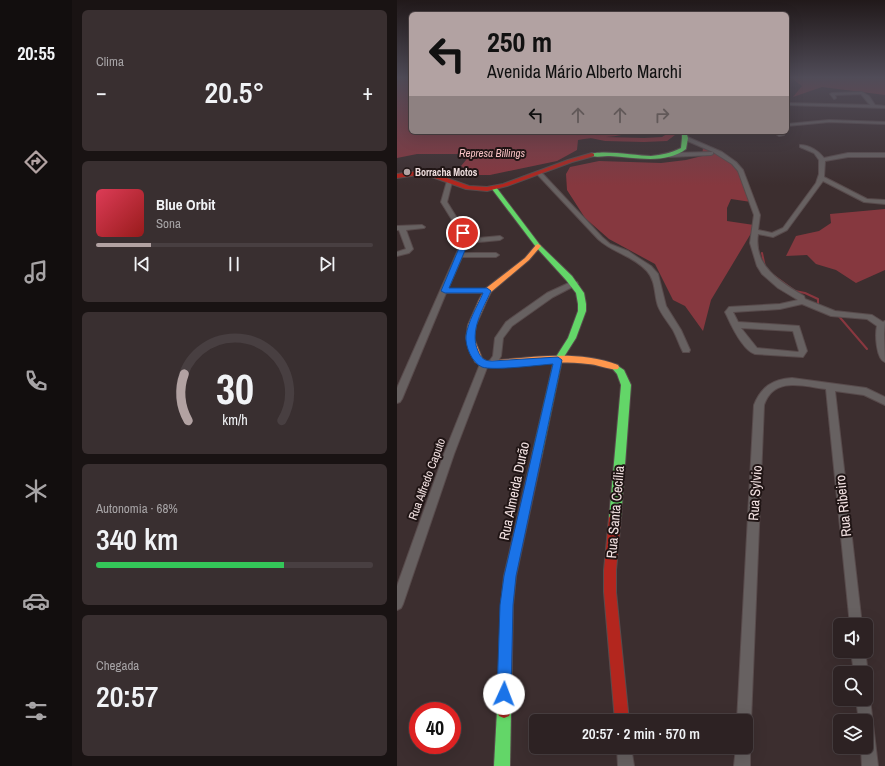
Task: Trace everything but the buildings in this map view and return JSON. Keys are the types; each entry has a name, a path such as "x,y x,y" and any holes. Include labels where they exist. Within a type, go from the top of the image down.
{"street":[{"path":"789,125 829,121 885,122"},
{"path":"670,155 683,148 685,135 734,163 741,171 756,211 757,222 753,248 763,270 781,286 801,298 802,301 838,314 869,317 883,325 880,332 880,342 885,359"},
{"path":"755,231 773,235 785,230 822,178 822,160 816,152 802,146"},
{"path":"397,176 423,173 434,175 468,189 494,188 578,159 601,155 670,155 705,153 724,156"},
{"path":"822,160 847,155 885,155"},
{"path":"539,173 600,238 608,245 626,252 648,268 655,276 662,306 677,330 686,350"},
{"path":"822,178 866,201 885,202"},
{"path":"397,399 445,291 465,241 465,236 444,202 449,182"},
{"name":"Rua Almeida Durão","path":"494,188 538,246 574,284 580,293 582,304 582,311 572,338 558,360 510,576 507,605 502,766"},
{"path":"397,254 407,252 410,249 400,228 422,227"},
{"path":"465,241 500,238"},
{"path":"488,364 478,360 475,354 470,338 472,325 487,291 527,259 538,246"},
{"path":"459,255 496,255"},
{"name":"Rua Alfredo Caputo","path":"397,604 449,454 488,364 497,356 499,338 509,324 550,295 574,284"},
{"path":"445,291 487,291"},
{"path":"735,325 796,328 803,351 800,354 755,351 749,347 735,325 729,310 787,306 798,304 802,301"},
{"name":"Rua Santa Cecília","path":"488,364 591,359 612,364 623,374 626,385 609,570 621,714"},
{"name":"Rua Sylvio","path":"744,714 750,572 758,452 759,405 761,398 773,386 784,382 805,382 865,392 885,401"},
{"name":"Rua Ribeiro","path":"830,387 855,618"},
{"path":"625,754 626,766"},
{"path":"742,766 743,754"},
{"path":"869,754 870,766"}],"shaded area":[{"path":"703,148 722,157 735,166 740,174 751,202 731,199 727,208 727,221 754,225 753,230 711,300 703,331 685,306 673,300 655,264 609,239 585,218 567,190 566,174 570,167 599,161 661,163 686,160 702,156"},
{"path":"885,209 885,270 856,283 836,270 816,264 807,255 786,256 796,236 819,231 831,223 830,214"}],"water":[{"name":"Represa Billings","path":"397,113 409,113 409,134 626,134 578,140 577,150 557,161 490,175 476,175 461,166 471,154 417,154 397,158"}],"waterway":[{"path":"581,134 605,139 644,140 664,139 672,134"},
{"path":"762,253 765,267"},
{"path":"773,275 795,291 805,293 818,299 818,306"},
{"path":"837,314 867,349"}],"traffic: fast":[{"path":"592,155 603,154 662,157 683,149 684,134"},
{"path":"494,188 538,246 569,278 580,293 582,304 582,311 572,338 558,360 537,455"},
{"path":"615,367 621,372 626,385 615,518"},
{"path":"502,766 504,711"}],"traffic: slow":[{"path":"538,246 527,259 488,291 483,300 472,325 470,338 478,360 484,364 552,360 589,360 615,367"}],"traffic: jam":[{"path":"397,176 418,173 430,174 468,188 487,189 505,185 570,161 592,155"},
{"path":"504,711 507,605 510,576 537,455"},
{"path":"615,518 610,570 610,592 621,714"}],"place":[{"name":"Borracha Motos","path":"407,172"}],"route":[{"path":"463,233 465,236 465,241 445,291 487,291 472,325 470,338 478,360 484,364 492,364 558,360 510,576 507,605 504,694"}]}
